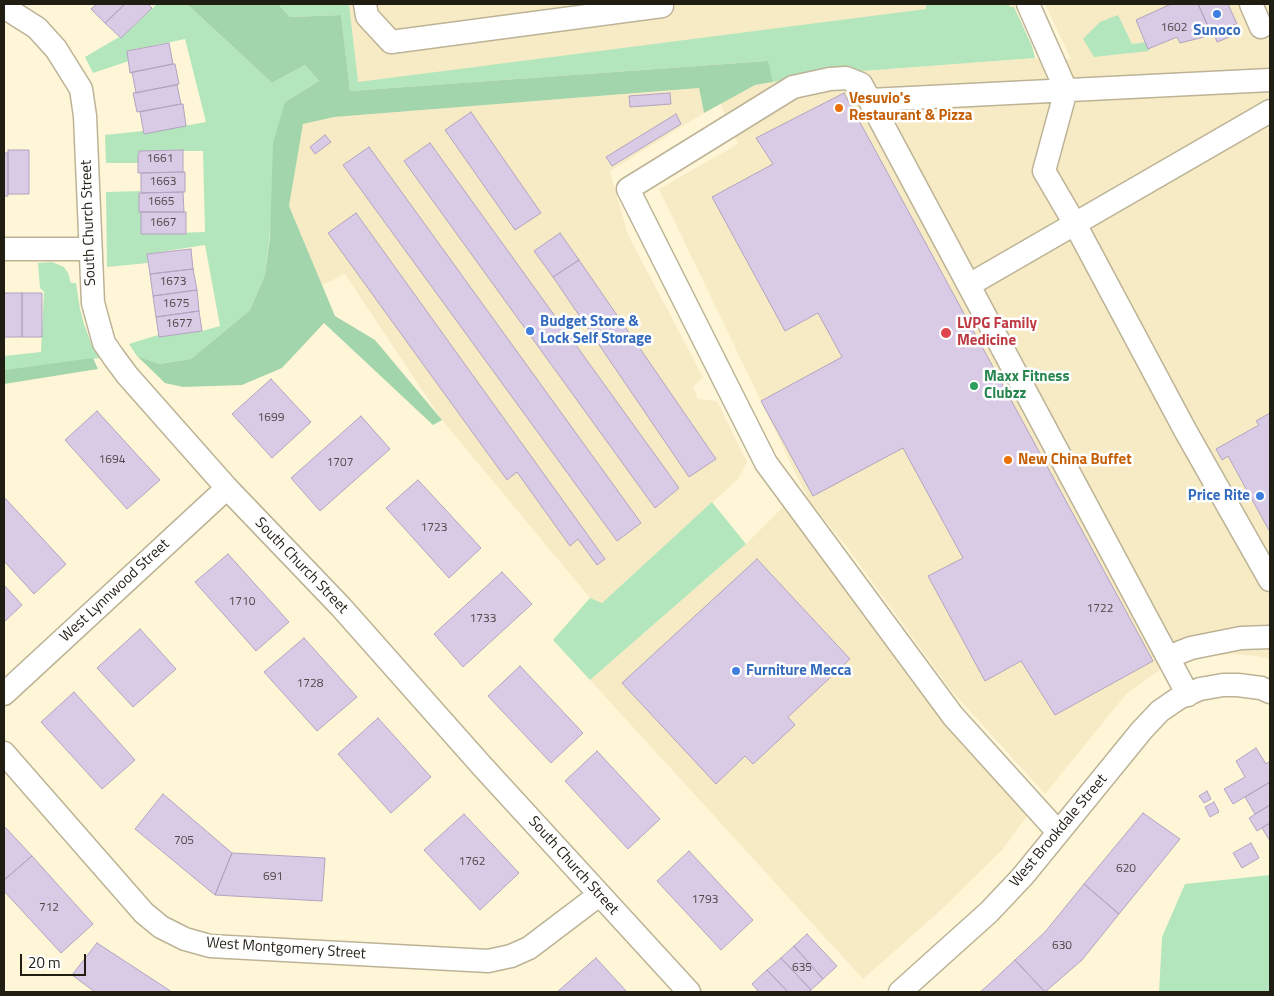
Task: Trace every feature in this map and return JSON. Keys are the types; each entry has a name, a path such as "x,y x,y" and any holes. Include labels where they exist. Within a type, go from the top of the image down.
{"street":[{"path":"365,4 367,16 391,42 668,5"},
{"path":"1028,4 1066,90 1044,171 1075,224 1189,437 1270,580"},
{"path":"1251,4 1261,27"},
{"name":"South Church Street","path":"4,7 37,28 56,49 81,89 85,116 89,249 93,303 104,343 126,375 227,488 340,607 599,895 689,992"},
{"path":"1058,832 953,716 766,463 628,189 794,87 830,79 846,78 861,84 1188,695"},
{"path":"870,100 1270,80"},
{"path":"969,285 1270,111"},
{"path":"4,249 89,249"},
{"name":"West Lynnwood Street","path":"4,694 227,488"},
{"path":"1168,657 1191,648 1241,638 1270,638"},
{"name":"West Brookdale Street","path":"900,992 989,912 1023,876 1142,730 1160,711 1200,689 1223,685 1261,688 1270,692"},
{"name":"West Montgomery Street","path":"4,753 144,913 161,927 185,939 210,946 488,961 511,956 529,948 599,895"}],"shaded area":[{"path":"339,4 1013,4 1032,46 350,91"},
{"path":"1045,4 1270,4 1270,659 1233,654 1211,656 1161,669 1127,693 1045,794 950,689 846,546 808,499 659,189 738,144 720,103 755,85 823,74 1035,58 1071,59"},
{"name":"Budget Store & Lock Self Storage","path":"699,88 704,113 610,171 628,235 703,377 693,387 698,399 717,401 747,462 738,479 602,603 590,598 442,420 345,274 322,285 289,206 303,124 334,117"},
{"path":"787,503 943,711 1027,816 1003,849 940,911 863,979 590,680 746,544"}],"green space":[{"path":"157,4 187,4 272,83 305,65 319,81 285,102 265,275 250,310 191,359 159,364 137,356 129,344 158,335 159,337 202,331 220,326 205,245 147,254 148,263 107,267 106,192 141,191 139,193 139,212 141,212 141,234 205,232 203,151 140,151 138,163 106,163 105,135 143,131 144,133 206,122 185,39 127,51 129,61 93,73 85,57 119,37 121,38"},
{"path":"187,4 278,4 290,17 341,15 350,91 768,61 773,82 755,85 704,113 699,88 334,117 303,124 289,206 335,316 375,340 442,420 433,425 324,323 282,368 242,385 183,387 165,383 137,356 159,364 191,359 250,310 265,275 270,236 273,143 285,102 319,81 305,65 272,83"},
{"path":"278,4 349,4 358,82 926,9 926,4 1008,4 1010,7 1014,7 1032,46 1035,58 823,74 773,82 767,61 350,91 341,15 290,17"},
{"path":"1118,15 1132,44 1146,42 1149,51 1094,57 1083,39 1100,22"},
{"path":"52,262 64,267 71,283 76,283 84,324 91,343 100,358 4,370 4,356 41,352 44,292 40,288 38,263"},
{"path":"93,358 98,369 4,384 4,370"},
{"path":"712,502 746,544 590,680 553,640 590,598 602,603"},
{"path":"1270,875 1270,992 1159,992 1162,937 1185,884"}],"building":[{"path":"97,4 125,4 105,23 91,9"},
{"path":"125,4 148,4 152,8 121,38 105,23"},
{"path":"1171,4 1198,4 1212,35 1180,43 1177,37 1148,49 1136,20"},
{"name":"Sunoco","path":"1198,4 1228,4 1237,24 1233,25 1237,34 1217,42"},
{"path":"169,43 173,64 130,73 127,51"},
{"path":"175,64 179,84 136,93 132,72"},
{"path":"177,85 181,104 137,112 133,93"},
{"path":"670,93 671,104 630,107 629,96"},
{"path":"844,93 1153,661 1055,715 1021,661 985,681 928,576 963,558 903,448 813,496 761,401 842,357 818,313 785,331 712,197 773,164 756,138"},
{"path":"183,104 186,126 144,134 140,112"},
{"path":"471,112 541,213 515,230 445,130"},
{"path":"676,114 681,124 612,166 606,157"},
{"path":"325,135 331,142 315,154 310,147"},
{"path":"430,143 679,488 655,508 404,161"},
{"path":"369,147 641,523 617,541 343,165"},
{"path":"8,150 29,150 29,194 8,194"},
{"path":"183,150 183,172 138,173 139,151"},
{"path":"4,153 8,153 8,196 4,196"},
{"path":"185,172 185,192 141,193 141,173"},
{"path":"183,192 184,212 139,212 139,193"},
{"path":"141,212 186,212 186,234 141,234"},
{"path":"356,213 605,559 597,565 578,539 570,546 517,472 507,480 328,233"},
{"name":"Budget Store & Lock Self Storage","path":"560,233 579,260 553,277 534,251"},
{"path":"191,249 193,269 150,274 147,254"},
{"path":"579,260 716,459 689,477 553,277"},
{"path":"193,269 197,290 153,296 150,274"},
{"path":"197,290 199,311 156,317 153,296"},
{"path":"4,293 22,293 22,337 4,337"},
{"path":"22,293 42,293 42,337 22,337"},
{"path":"199,311 202,331 159,337 156,317"},
{"path":"271,379 311,422 272,458 232,414"},
{"path":"97,411 160,480 127,509 65,440"},
{"name":"Price Rite","path":"1270,413 1270,532 1228,456 1222,460 1216,449 1259,425 1256,421"},
{"path":"361,416 390,449 320,511 291,478"},
{"path":"418,480 481,548 449,578 386,508"},
{"path":"4,497 66,564 34,594 4,561"},
{"path":"228,554 289,622 256,651 195,582"},
{"name":"Furniture Mecca","path":"757,559 850,659 788,717 795,725 753,764 745,756 716,784 622,683"},
{"path":"502,572 532,604 463,667 434,634"},
{"path":"4,585 22,605 4,622"},
{"path":"140,629 176,669 133,707 97,668"},
{"path":"304,638 357,697 317,731 264,672"},
{"path":"520,666 583,733 551,763 488,696"},
{"path":"74,692 135,760 102,789 41,722"},
{"path":"378,718 431,777 391,813 338,754"},
{"path":"1256,748 1266,764 1270,761 1270,782 1233,804 1224,789 1245,777 1236,761"},
{"path":"597,751 660,819 628,849 565,781"},
{"path":"1270,782 1270,805 1255,814 1245,797"},
{"path":"1207,791 1211,799 1204,803 1199,796"},
{"path":"163,794 232,853 215,895 135,829"},
{"path":"1214,802 1219,812 1210,817 1205,807"},
{"path":"1270,805 1270,823 1257,831 1249,818"},
{"path":"1143,813 1180,839 1119,914 1084,884"},
{"path":"464,814 519,873 480,910 424,850"},
{"path":"1270,823 1270,841 1262,828"},
{"path":"4,826 32,856 4,880"},
{"path":"1251,843 1259,858 1242,868 1233,853"},
{"path":"689,851 753,920 721,950 657,881"},
{"path":"232,853 325,858 322,901 215,895"},
{"path":"32,856 93,924 61,953 4,891 4,880"},
{"path":"1084,884 1119,914 1082,960 1045,992 1015,960 1045,932"},
{"path":"807,934 837,966 823,979 794,946"},
{"path":"97,943 172,992 95,992 72,975"},
{"path":"794,946 823,979 811,990 781,958"},
{"path":"596,958 627,992 557,992"},
{"path":"781,958 811,990 808,992 788,992 767,970"},
{"path":"1015,960 1045,992 980,992 986,987"},
{"path":"767,970 788,992 759,992 752,984"}],"place":[{"name":"Sunoco","path":"1217,14"},
{"name":"Vesuvio's Restaurant & Pizza","path":"839,108"},
{"name":"Budget Store & Lock Self Storage","path":"530,331"},
{"name":"LVPG Family Medicine","path":"946,333"},
{"name":"Maxx Fitness Clubzz","path":"974,386"},
{"name":"New China Buffet","path":"1008,460"},
{"name":"Price Rite","path":"1260,496"},
{"name":"Furniture Mecca","path":"736,671"}]}
